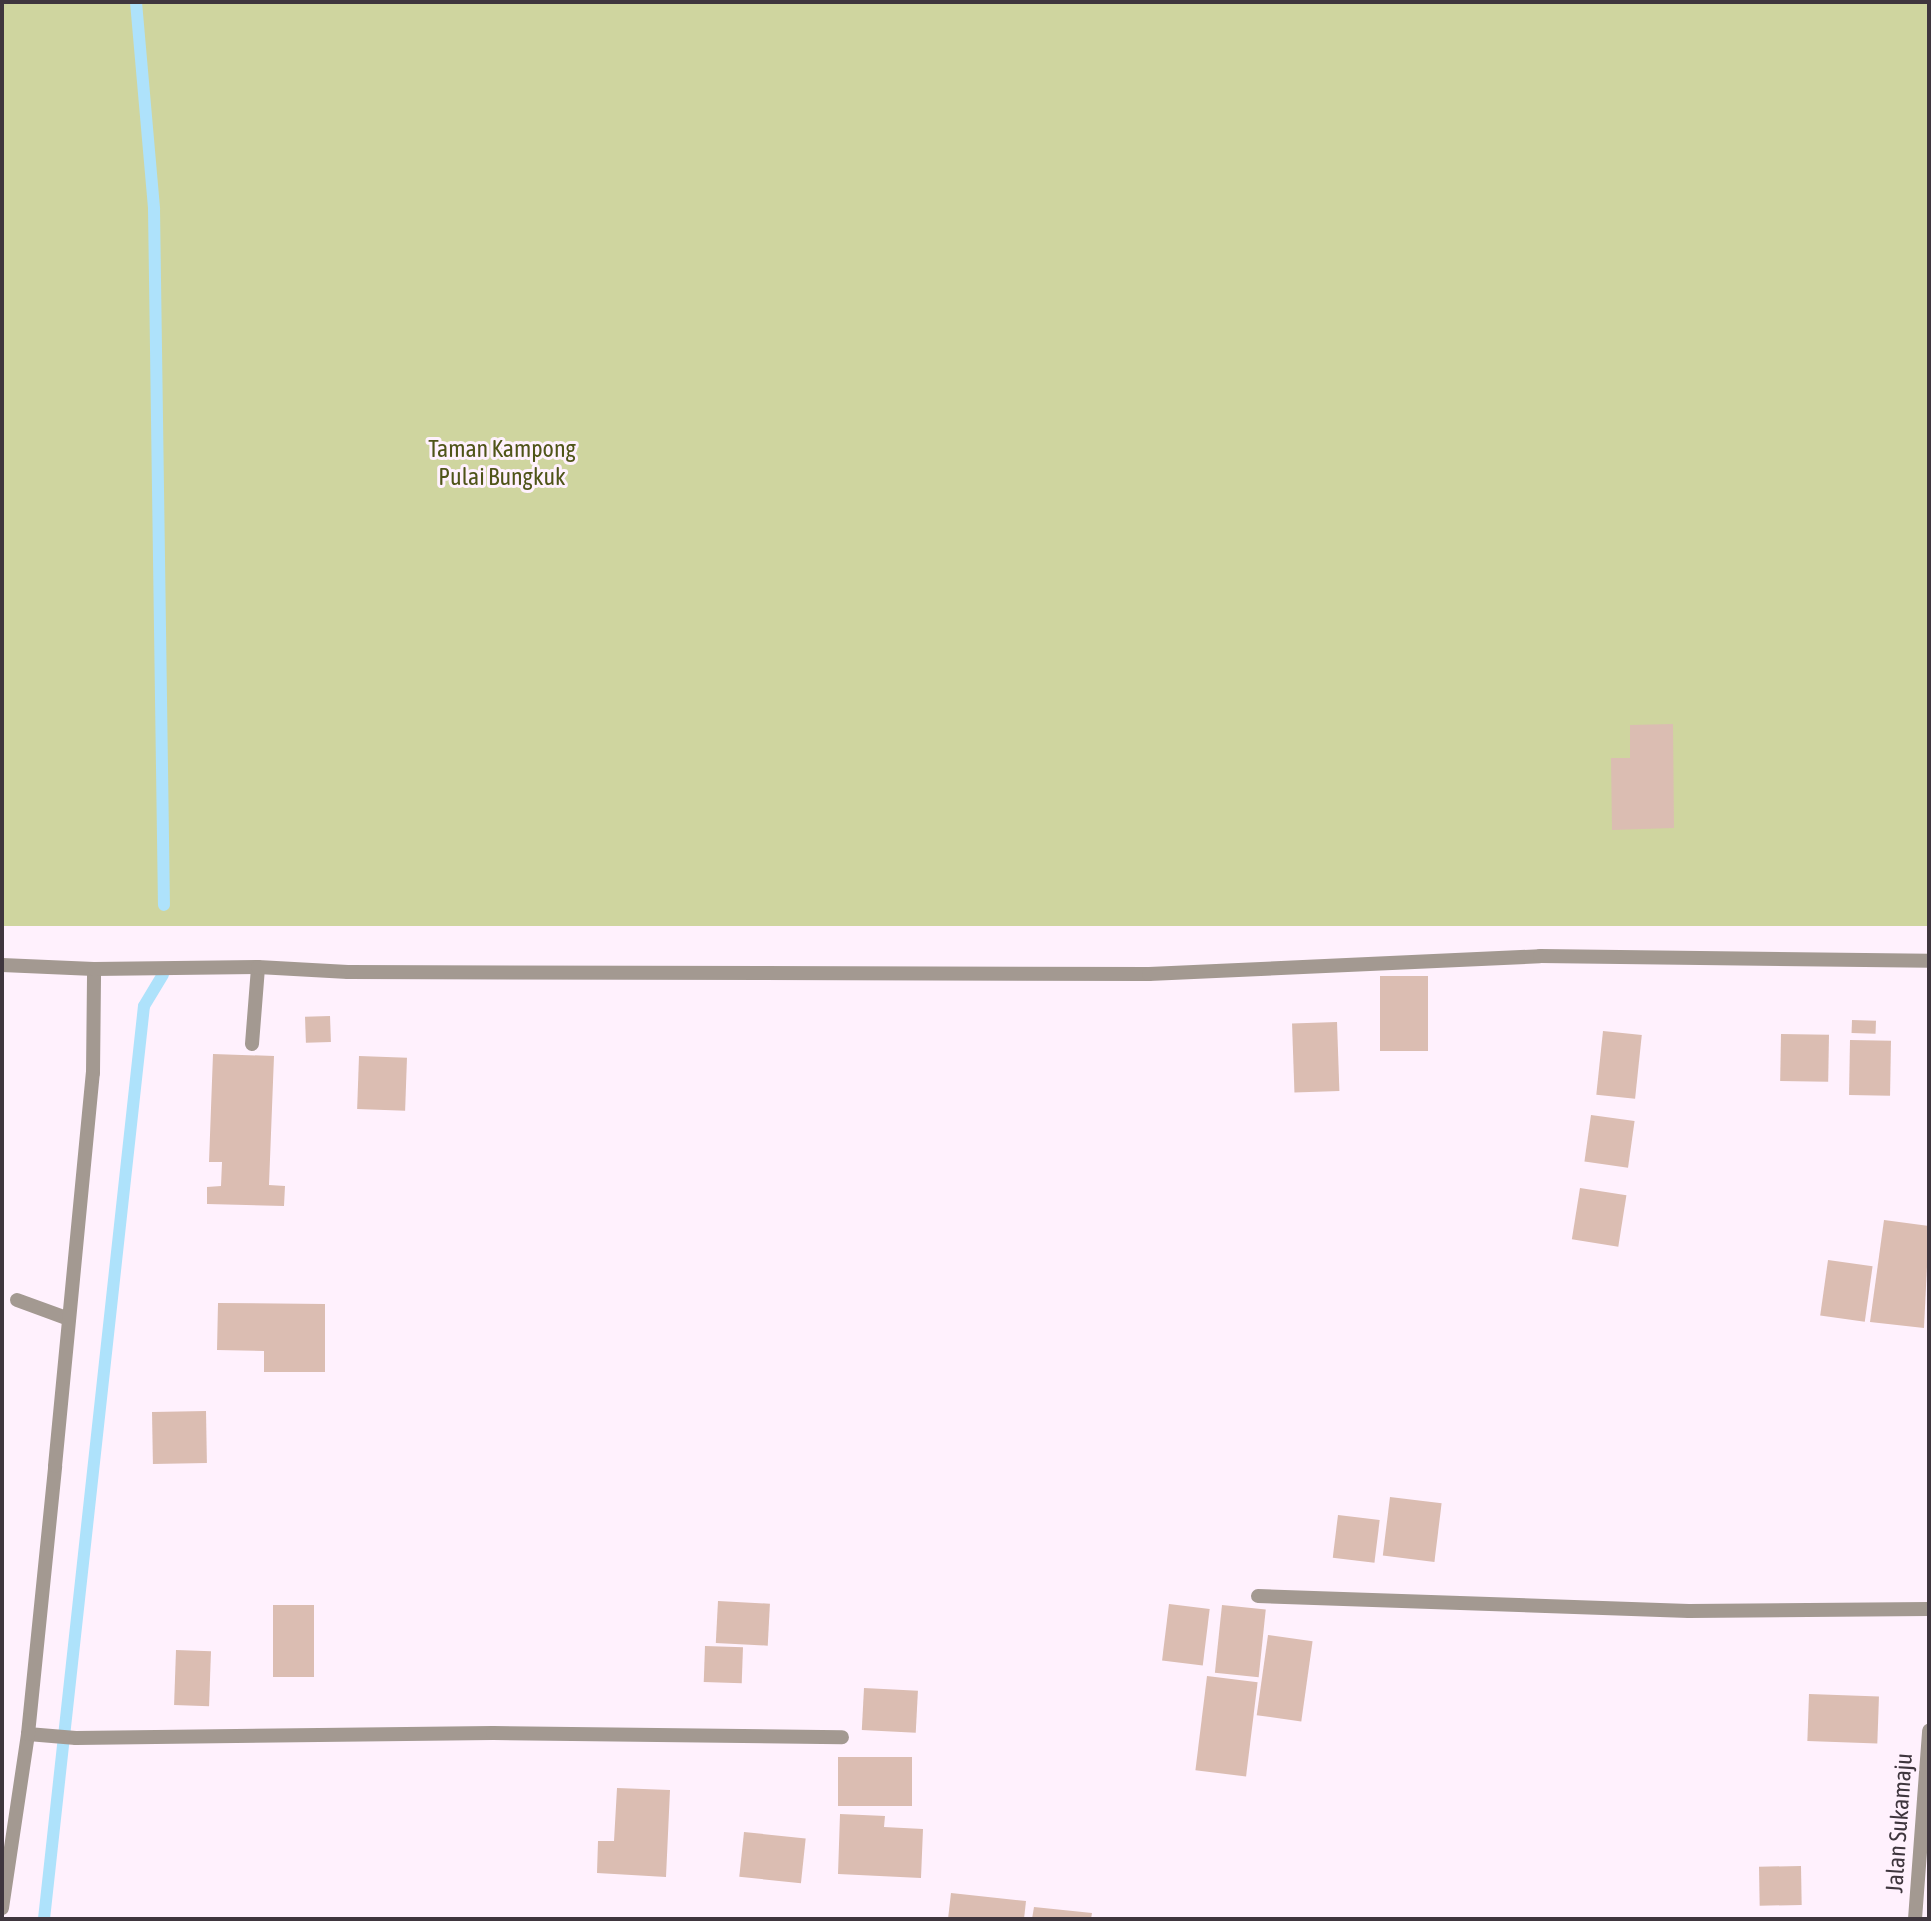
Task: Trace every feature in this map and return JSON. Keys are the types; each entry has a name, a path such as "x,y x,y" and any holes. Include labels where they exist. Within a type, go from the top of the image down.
{"street":[{"path":"2,965 94,969 258,967 348,972 1149,974 1540,956 1929,961"},
{"path":"252,1044 258,967"},
{"path":"2,1908 28,1734 69,1319 93,1073 94,969"},
{"path":"18,1300 69,1319"},
{"path":"1258,1596 1689,1611 1929,1609"},
{"name":"Jalan Sukamaju","path":"1914,1919 1929,1731"},
{"path":"28,1734 76,1738 493,1733 842,1737"}],"green space":[{"name":"Taman Kampong Pulai Bungkuk","path":"2,2 1929,2 1929,926 2,926"}],"building":[{"path":"1673,724 1674,828 1612,830 1611,758 1630,758 1630,725"},
{"path":"1380,976 1428,976 1428,1051 1380,1051"},
{"path":"330,1016 331,1042 306,1043 305,1017"},
{"path":"1852,1020 1876,1021 1876,1034 1852,1033"},
{"path":"1337,1022 1339,1091 1294,1093 1292,1024"},
{"path":"1603,1031 1642,1035 1635,1099 1596,1095"},
{"path":"1781,1034 1829,1035 1828,1082 1780,1081"},
{"path":"1850,1040 1891,1041 1890,1096 1849,1095"},
{"path":"213,1054 274,1056 269,1185 285,1186 284,1206 207,1204 207,1187 221,1186 222,1162 209,1162"},
{"path":"359,1056 407,1058 405,1111 357,1109"},
{"path":"1591,1115 1635,1121 1628,1168 1584,1162"},
{"path":"1580,1188 1626,1195 1618,1247 1572,1239"},
{"path":"1884,1220 1929,1226 1924,1328 1870,1322"},
{"path":"1828,1260 1873,1266 1865,1322 1820,1315"},
{"path":"218,1303 325,1304 325,1372 264,1372 264,1351 217,1350"},
{"path":"206,1411 207,1463 153,1464 152,1412"},
{"path":"1390,1497 1442,1503 1434,1562 1383,1556"},
{"path":"1338,1515 1380,1520 1374,1563 1333,1558"},
{"path":"718,1601 770,1604 768,1646 716,1643"},
{"path":"1169,1604 1210,1609 1203,1666 1162,1661"},
{"path":"273,1605 314,1605 314,1677 273,1677"},
{"path":"1222,1605 1266,1610 1259,1677 1215,1673"},
{"path":"1268,1635 1313,1641 1301,1721 1257,1715"},
{"path":"705,1646 743,1647 742,1683 704,1682"},
{"path":"176,1650 211,1651 209,1706 174,1705"},
{"path":"1207,1676 1258,1682 1246,1777 1195,1770"},
{"path":"864,1688 918,1691 916,1733 862,1730"},
{"path":"1809,1694 1879,1696 1877,1743 1807,1741"},
{"path":"838,1757 912,1757 912,1806 838,1806"},
{"path":"617,1788 670,1790 666,1877 597,1873 598,1841 614,1841"},
{"path":"840,1814 885,1816 884,1827 923,1829 921,1878 838,1874"},
{"path":"744,1832 806,1838 801,1883 739,1877"},
{"path":"1801,1866 1802,1905 1760,1906 1759,1867"},
{"path":"951,1893 1026,1901 1024,1919 948,1919"},
{"path":"1034,1907 1092,1913 1091,1919 1032,1919"}],"waterway":[{"path":"136,2 154,209 164,905"},
{"path":"44,1919 144,1006 163,974"}]}
